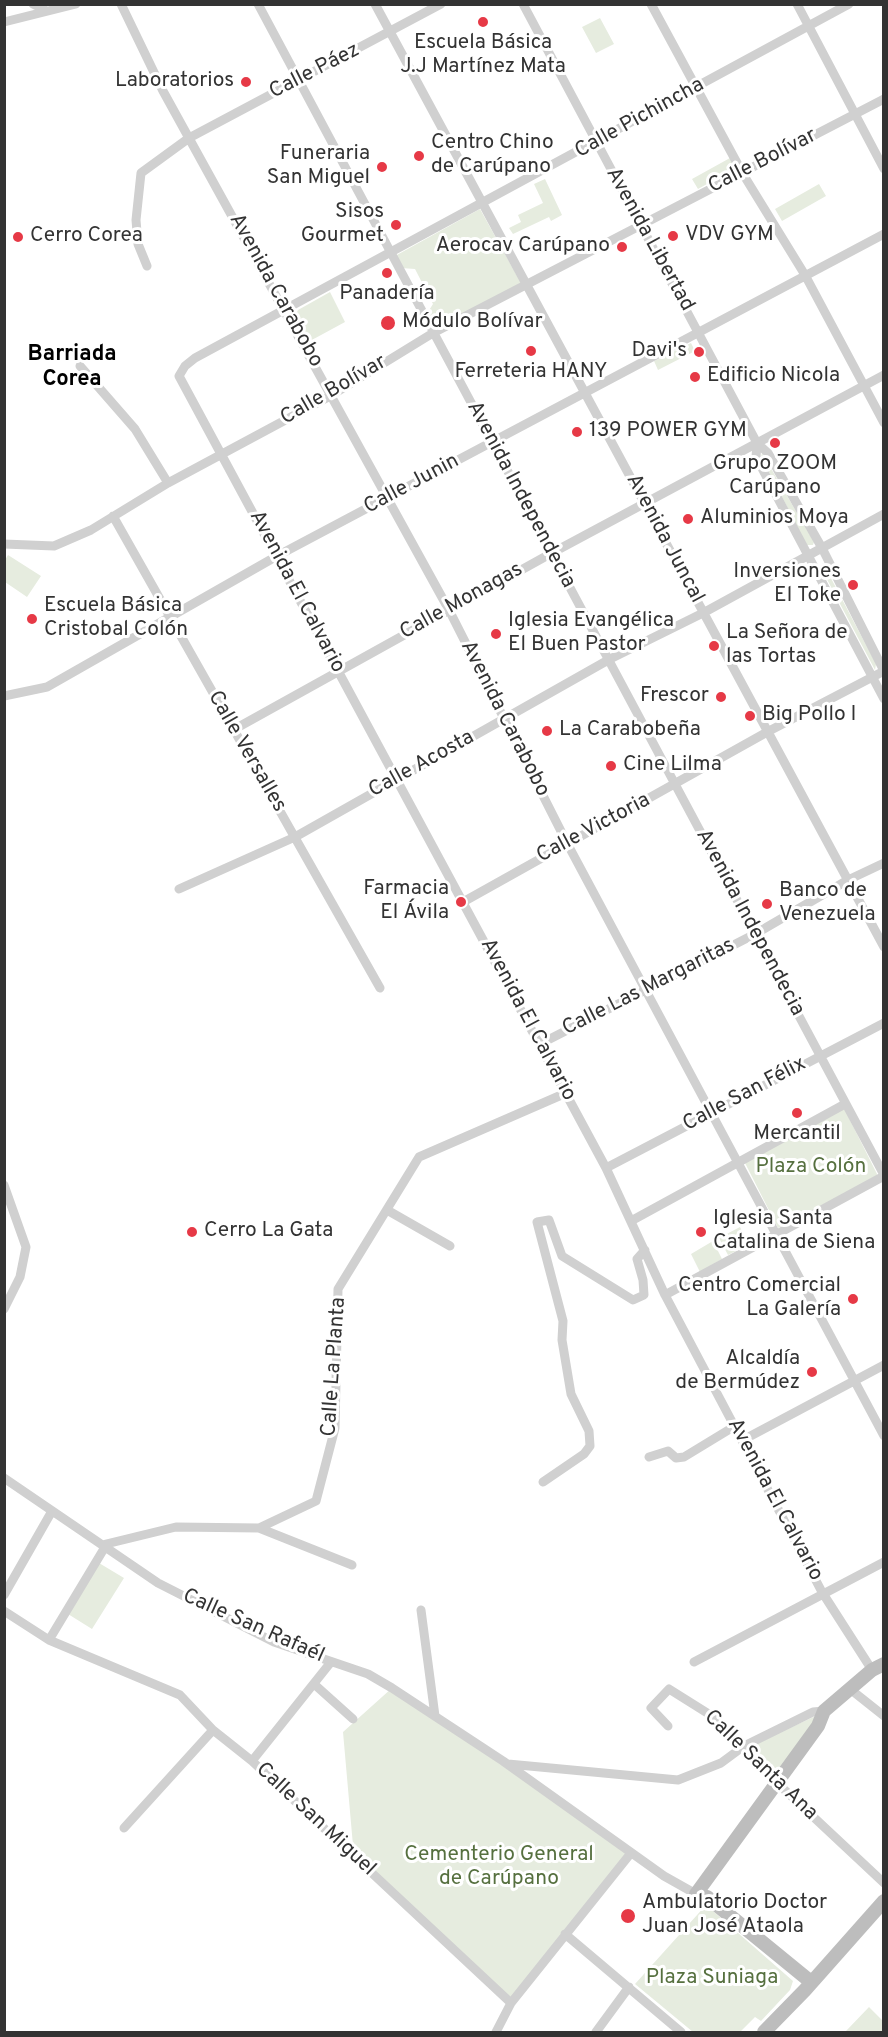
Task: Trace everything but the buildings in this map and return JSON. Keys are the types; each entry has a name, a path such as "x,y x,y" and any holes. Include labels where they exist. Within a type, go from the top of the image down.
{"main road":[{"path":"811,1982 707,1897 696,1894 775,1781 818,1726 824,1711 878,1667"},
{"path":"768,2031 884,1901"}],"street":[{"path":"33,4 45,10"},
{"path":"4,22 22,20 45,10 76,4"},
{"name":"Avenida Carabobo","path":"121,4 189,138 286,309 449,610 567,843 713,1112 884,1436"},
{"name":"Avenida Independecia","path":"258,4 550,554 610,659 884,1176"},
{"name":"Avenida Juncal","path":"375,4 482,205 646,502 703,613 769,730 884,947"},
{"name":"Calle Páez","path":"147,267 138,244 136,220 141,172 189,138 441,4"},
{"name":"Avenida Libertad","path":"523,4 757,443 768,453 822,548 884,671"},
{"path":"651,4 743,174 805,275 884,423"},
{"path":"797,4 884,169"},
{"name":"Calle Pichincha","path":"180,372 195,358 482,205 849,4"},
{"name":"Calle Bolívar","path":"4,544 54,546 91,530 168,483 332,395 433,333 884,99"},
{"name":"Calle Junin","path":"4,696 47,687 277,556 884,234"},
{"path":"80,366 135,429 168,483"},
{"name":"Avenida El Calvario","path":"180,372 179,380 222,453 606,1168 665,1295 822,1592 878,1667"},
{"name":"Calle Monagas","path":"233,730 550,554 884,375"},
{"name":"Avenida Libertad","path":"757,443 756,457 884,699"},
{"name":"Calle Acosta","path":"179,889 295,837 610,659 703,613 884,514"},
{"name":"Calle Versalles","path":"113,516 168,617 380,988"},
{"name":"Calle Victoria","path":"463,902 675,785 769,730 884,671"},
{"name":"Calle Las Margaritas","path":"540,1044 755,934 848,880 884,863"},
{"name":"Calle San Félix","path":"606,1168 884,1023"},
{"name":"Calle La Planta","path":"103,1546 176,1527 259,1528 316,1500 335,1428 338,1289 418,1157 566,1093"},
{"path":"632,1221 737,1161 845,1104"},
{"path":"665,1295 884,1176"},
{"path":"4,1185 26,1247 20,1277 4,1309"},
{"path":"387,1210 450,1245"},
{"path":"543,1482 584,1454 590,1446 589,1431 570,1394 562,1340 561,1311 537,1221 549,1220 562,1256 633,1300 644,1295 643,1280 637,1260 645,1250"},
{"path":"743,1440 884,1365"},
{"path":"649,1457 668,1450 676,1458 684,1457 735,1426"},
{"name":"Calle San Rafaél","path":"4,1479 158,1583 274,1641 368,1674 507,1764 664,1876 696,1894"},
{"path":"4,1595 52,1511"},
{"path":"259,1528 352,1565"},
{"path":"49,1640 103,1546"},
{"path":"694,1662 822,1592 884,1562"},
{"path":"421,1610 435,1716"},
{"name":"Calle San Miguel","path":"4,1611 49,1640 180,1695 213,1730 252,1761 511,2003"},
{"path":"252,1761 331,1662"},
{"path":"314,1684 353,1719"},
{"name":"Calle Santa Ana","path":"668,1726 651,1708 669,1689 712,1716 744,1746 775,1781 884,1883"},
{"path":"850,1689 884,1716"},
{"name":"Calle San Rafaél","path":"507,1764 678,1780 721,1763 744,1746 813,1712 824,1711"},
{"path":"124,1828 213,1730"},
{"path":"496,2032 511,2003 631,1852"},
{"path":"566,1934 681,2032"},
{"path":"596,2032 629,1987"}],"green space":[{"path":"600,18 614,44 596,53 582,27"},
{"path":"730,158 736,168 698,189 692,179"},
{"path":"545,179 562,215 551,221 549,217 513,234 509,228 521,222 518,215 543,203 534,184"},
{"path":"819,184 826,196 782,221 775,209"},
{"path":"480,209 522,285 433,328 426,315 433,304 415,269 401,268 395,256"},
{"path":"330,292 345,322 310,341 296,314 298,310"},
{"path":"691,343 695,351 658,370 654,361"},
{"path":"762,453 814,542 813,545 807,545 761,457"},
{"path":"8,555 41,576 27,597 5,582 5,560"},
{"path":"823,563 876,664 875,670 821,568"},
{"name":"Plaza Colón","path":"844,1108 878,1176 778,1228 744,1161"},
{"path":"740,1227 748,1245 728,1255 719,1238"},
{"path":"713,1241 722,1259 700,1272 691,1254"},
{"path":"99,1563 124,1578 92,1629 68,1614"},
{"name":"Cementerio General de Carúpano","path":"392,1688 631,1853 511,2003 354,1857 343,1732"},
{"path":"820,1714 774,1776 748,1747"},
{"name":"Plaza Suniaga","path":"706,1905 793,1981 790,1990 761,2021 755,2017 740,2032 693,2032 635,1984"},
{"path":"869,2007 883,2021 883,2032 846,2031"}],"place":[{"name":"Escuela Básica J.J Martínez Mata","path":"483,22"},
{"name":"Laboratorios","path":"246,82"},
{"name":"Centro Chino de Carúpano","path":"419,156"},
{"name":"Funeraria San Miguel","path":"382,167"},
{"name":"Sisos Gourmet","path":"396,225"},
{"name":"VDV GYM","path":"673,236"},
{"name":"Cerro Corea","path":"18,237"},
{"name":"Aerocav Carúpano","path":"622,247"},
{"name":"Panadería","path":"387,273"},
{"name":"Módulo Bolívar","path":"388,323"},
{"name":"Ferreteria HANY","path":"531,351"},
{"name":"Davi's","path":"699,352"},
{"name":"Edificio Nicola","path":"695,377"},
{"name":"139 POWER GYM","path":"577,432"},
{"name":"Grupo ZOOM Carúpano","path":"775,443"},
{"name":"Aluminios Moya","path":"688,519"},
{"name":"Inversiones El Toke","path":"853,585"},
{"name":"Escuela Básica Cristobal Colón","path":"32,619"},
{"name":"Iglesia Evangélica El Buen Pastor","path":"496,634"},
{"name":"La Señora de las Tortas","path":"714,646"},
{"name":"Frescor","path":"721,697"},
{"name":"Big Pollo I","path":"750,716"},
{"name":"La Carabobeña","path":"547,731"},
{"name":"Cine Lilma","path":"611,766"},
{"name":"Farmacia El Ávila","path":"461,902"},
{"name":"Banco de Venezuela","path":"767,904"},
{"name":"Mercantil","path":"797,1113"},
{"name":"Cerro La Gata","path":"192,1232"},
{"name":"Iglesia Santa Catalina de Siena","path":"701,1232"},
{"name":"Centro Comercial La Galería","path":"853,1299"},
{"name":"Alcaldía de Bermúdez","path":"812,1372"},
{"name":"Ambulatorio Doctor Juan José Ataola","path":"628,1916"}],"district":[{"name":"Barriada Corea","path":"72,368"}]}
